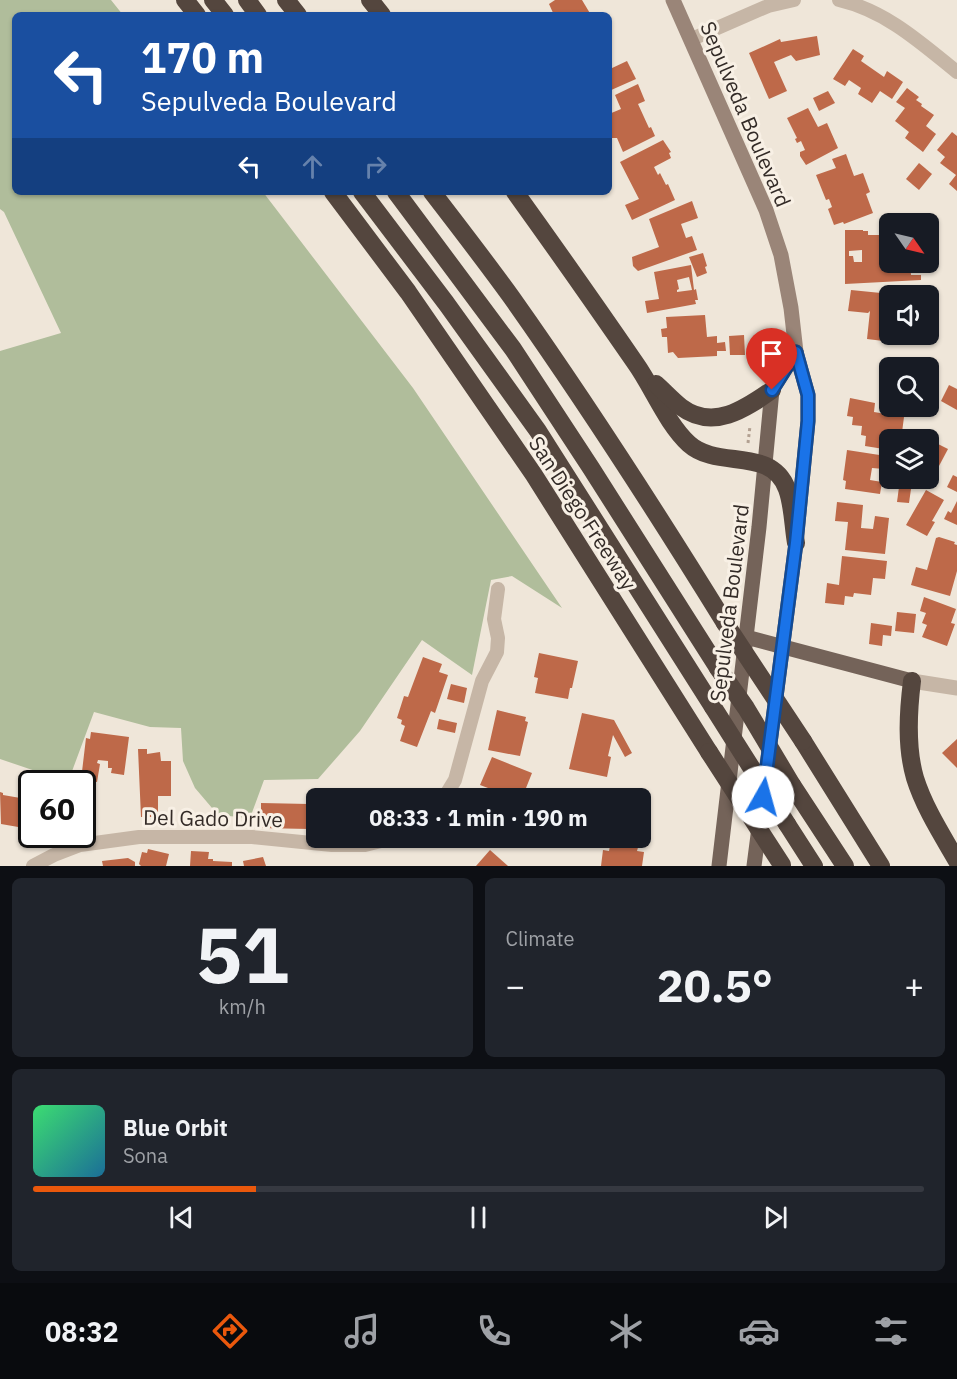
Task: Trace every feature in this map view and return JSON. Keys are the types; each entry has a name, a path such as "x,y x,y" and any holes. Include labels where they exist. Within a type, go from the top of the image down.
{"highway":[{"path":"185,0 195,12"},
{"path":"213,0 223,12"},
{"path":"286,0 296,12"},
{"path":"370,0 380,12"},
{"name":"San Diego Freeway","path":"335,195 408,292 534,475 782,866"},
{"path":"364,195 538,431 814,866"},
{"path":"398,195 513,349 746,708 792,785 845,866"},
{"path":"434,195 511,296 562,370 660,518 882,866"},
{"path":"518,195 637,366 677,430 690,445 716,457 766,464 780,476 787,489 796,543"},
{"path":"637,366 682,408 704,417 726,416 751,405 772,390"},
{"path":"912,681 909,740 915,779 957,861"}],"main road":[{"name":"Sepulveda Boulevard","path":"673,0 757,190 778,246 791,308 796,352 808,395 808,421 796,543 754,866"},
{"name":"Sepulveda Boulevard","path":"719,866 766,464 772,390 796,352"},
{"path":"746,637 912,681"}],"street":[{"path":"692,39 768,6 794,0"},
{"path":"839,0 872,10 898,25 957,72"},
{"path":"450,788 455,780 482,681 497,652 498,638 494,619 498,589"},
{"path":"912,681 957,688"},
{"name":"Del Gado Drive","path":"33,866 80,845 139,837 252,837 306,842"}],"path":[{"path":"747,450 750,421"}],"green space":[{"path":"0,0 111,0 121,12 12,12 12,195 265,195 413,388 562,608 512,576 491,580 472,675 422,640 360,731 318,779 264,780 250,818 218,815 195,788 183,761 181,728 150,727 94,712 72,770 33,770 0,759 0,351 61,333 4,212 0,209"}],"building":[{"path":"555,0 582,0 589,12 553,12 549,4"},
{"path":"817,36 820,55 796,61 791,55 774,62 787,91 769,99 749,53 780,39 781,42"},
{"path":"853,49 864,56 861,61 884,77 887,71 903,82 892,99 880,91 872,103 858,94 861,88 849,80 845,86 833,79"},
{"path":"627,61 636,79 612,90 612,68"},
{"path":"638,84 645,101 638,104 655,136 623,152 617,138 612,138 612,113 621,109 615,95"},
{"path":"907,88 919,97 916,100 922,104 921,106 934,115 926,126 936,134 923,152 905,138 909,132 895,121 905,108 896,102"},
{"path":"828,91 835,103 819,111 813,98"},
{"path":"808,108 818,127 827,123 838,148 806,165 800,156 800,152 805,150 801,141 797,143 795,139 797,138 787,118"},
{"path":"952,132 957,136 957,191 949,184 956,175 940,163 945,157 937,150"},
{"path":"663,140 671,152 669,153 671,158 654,167 666,185 668,184 675,200 632,220 625,205 639,199 620,162"},
{"path":"846,154 854,176 863,173 870,192 866,194 873,213 844,224 843,222 834,225 828,209 832,207 829,199 826,200 816,175 836,168 832,159"},
{"path":"919,163 932,174 919,190 906,179"},
{"path":"692,201 698,218 681,224 686,238 692,236 697,250 638,271 633,266 632,257 659,247 649,219"},
{"path":"845,230 863,230 868,231 868,235 879,235 879,273 911,273 911,275 921,275 921,280 845,284","holes":["862,250 862,262 854,262 853,256 849,256 849,251"]},
{"path":"703,253 707,273 697,277 689,257"},
{"path":"691,265 694,290 696,289 698,300 695,300 696,304 647,313 645,301 659,299 654,272","holes":["689,277 692,290 677,292 679,289 677,280"]},
{"path":"851,290 879,293 879,340 867,339 870,311 868,313 848,311"},
{"path":"705,315 707,337 717,336 717,343 725,342 726,351 717,351 717,356 678,358 673,352 668,353 667,337 662,337 661,329 667,328 666,317"},
{"path":"744,335 745,355 730,355 729,336"},
{"path":"949,385 957,389 957,410 941,401"},
{"path":"850,398 875,403 874,412 879,413 879,417 904,417 902,429 879,429 879,448 865,446 866,436 861,435 862,426 852,425 853,417 847,416"},
{"path":"939,444 948,449 939,466"},
{"path":"847,450 879,455 879,469 872,468 870,480 879,482 880,494 845,489 846,481 843,480"},
{"path":"953,475 957,477 957,492 947,487"},
{"path":"899,489 911,489 909,503 897,502"},
{"path":"926,490 944,500 932,521 935,522 927,536 906,525"},
{"path":"957,501 957,525 944,519 948,511 951,513"},
{"path":"837,502 863,505 861,528 873,529 875,516 889,518 885,554 845,550 848,522 835,521"},
{"path":"936,538 955,542 954,544 957,545 957,571 950,596 911,585 916,567 927,570"},
{"path":"842,556 887,561 885,579 873,578 871,595 854,593 853,597 845,596 844,605 825,603 827,583 839,585"},
{"path":"924,597 956,609 951,623 955,624 947,646 922,637 927,625 922,623 926,613 920,611"},
{"path":"897,612 916,614 914,633 895,631"},
{"path":"871,623 892,626 891,636 883,635 882,646 869,644"},
{"path":"539,653 578,661 568,699 535,693 538,678 534,677"},
{"path":"423,657 442,664 439,672 448,675 435,713 431,711 417,747 400,741 405,726 401,724 402,720 397,718 404,696 408,697"},
{"path":"451,684 467,688 464,703 447,699"},
{"path":"497,710 526,717 525,721 528,722 520,756 488,750"},
{"path":"582,713 614,720 632,753 625,757 613,735 608,756 611,757 607,777 569,769"},
{"path":"439,719 457,723 455,733 437,729"},
{"path":"91,732 129,737 124,775 111,773 112,768 108,768 108,761 98,760 97,763 100,764 97,782 96,770 82,770 86,738 90,739"},
{"path":"957,739 957,768 942,753"},
{"path":"138,749 147,749 147,754 160,752 161,761 171,761 171,796 158,796 158,817 141,817"},
{"path":"492,757 532,773 526,788 488,788 480,785"},
{"path":"0,792 3,795 18,798 18,827 1,824"},
{"path":"261,803 306,804 306,829 261,828"},
{"path":"610,848 638,848 637,851 644,852 642,866 601,866 603,850 609,851"},
{"path":"148,849 169,854 166,866 141,866 139,864 142,852 147,853"},
{"path":"490,850 508,866 476,866"},
{"path":"191,851 209,852 208,859 232,862 232,866 190,866"},
{"path":"263,857 266,866 244,866 243,861"},
{"path":"128,858 135,862 135,866 103,866 102,861"}],"route":[{"path":"763,797 796,543 808,421 808,395 796,352 772,390"}]}
